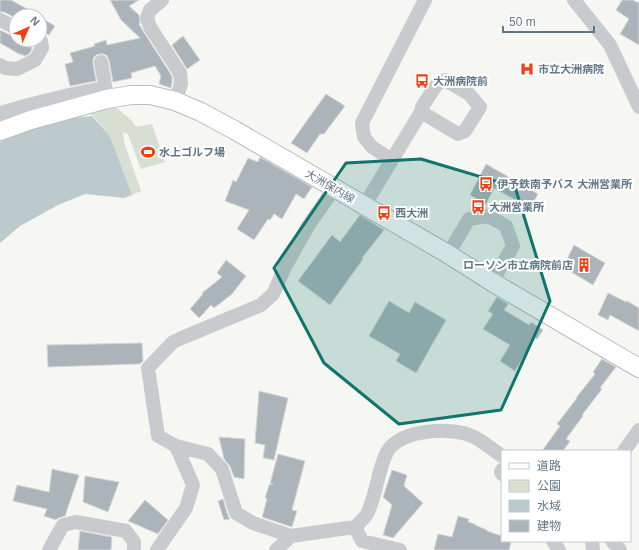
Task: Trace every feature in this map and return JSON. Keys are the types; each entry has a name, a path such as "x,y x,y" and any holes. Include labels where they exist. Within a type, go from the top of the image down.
{"main road":[{"name":"大洲保内線","path":"0,131 106,93 150,95 175,101 201,112 236,131 448,254 492,282 639,368"}],"street":[{"path":"162,0 150,10 147,18 150,28 180,72 181,84 175,101"},
{"path":"392,160 372,147 364,137 362,123 424,0"},
{"path":"574,0 610,45 639,107"},
{"path":"2,70 17,69 35,60 42,48"},
{"path":"0,113 80,92 106,93 101,62"},
{"path":"364,206 421,112"},
{"path":"334,189 308,226 285,267 273,294 261,304 173,342 148,368 158,436 176,446 208,454 222,469 236,513 253,523 290,536 355,528 367,514 388,450 401,438 415,434 446,430 459,432 475,437 501,455"},
{"path":"448,254 469,220 488,216 506,226 513,246 492,282"},
{"path":"625,450 639,430"},
{"path":"157,550 186,508 193,485 176,446"},
{"path":"49,550 63,525 76,522 126,531 134,542 134,550"},
{"path":"355,528 362,541 400,550"},
{"path":"276,550 290,536"},
{"path":"613,542 620,550"}],"highlighted area":[{"path":"421,159 515,187 550,301 501,410 399,424 324,363 274,268 346,163"}],"green space":[{"name":"水上ゴルフ場","path":"116,107 132,121 136,127 152,124 165,162 141,169 128,134 123,132 124,142 141,191 132,195 110,136 87,109"}],"water":[{"path":"92,116 110,136 132,195 124,198 85,194 58,205 20,226 0,243 0,142 19,133 63,119"}],"building":[{"path":"0,0 11,0 26,8 8,8 8,14 0,12"},
{"path":"110,0 139,0 129,6 139,15 139,24 172,76 171,88 159,84 161,76 155,66 131,73 132,78 113,82 109,60 104,54 96,55 93,59 96,81 70,86 65,64 73,62 70,53 95,46 94,44 106,40 107,45 140,38 121,20"},
{"path":"622,0 633,0 638,3 639,1 639,45 620,34 629,19 616,10"},
{"path":"48,22 55,26 48,34"},
{"path":"0,30 8,34 8,48 0,43"},
{"path":"183,36 200,60 187,69 172,45"},
{"path":"9,48 32,49 29,54 25,56"},
{"path":"326,94 345,106 324,134 320,134 307,153 291,143"},
{"path":"260,157 312,187 304,199 296,194 282,219 274,214 270,220 268,219 254,240 237,229 249,210 225,201 233,180 236,182 248,158 258,162"},
{"path":"486,164 538,194 530,208 494,188 486,204 470,195"},
{"path":"360,215 384,230 362,258 363,259 330,305 298,281 332,235 340,242"},
{"name":"ローソン市立病院前店","path":"574,245 605,263 593,285 563,267"},
{"path":"226,260 246,276 232,294 214,308 211,305 199,318 190,309 203,294 202,293 222,277 217,273"},
{"path":"608,293 639,308 639,331 610,315 608,320 598,315"},
{"path":"497,297 508,304 504,310 529,325 531,322 543,330 537,339 535,338 515,371 500,361 510,345 483,329 493,314 488,311"},
{"path":"389,301 409,313 415,302 446,320 416,373 396,361 400,354 369,336"},
{"path":"142,343 143,361 140,364 48,367 47,345"},
{"path":"602,359 616,367 566,439 570,441 564,450 543,450 560,426 557,424 595,374 593,372"},
{"path":"259,391 288,398 274,460 263,458 265,445 255,443"},
{"path":"219,437 245,439 244,479 234,477 230,466 224,459"},
{"path":"278,454 305,461 292,510 297,511 292,527 262,517 269,485 273,484 270,484"},
{"path":"52,469 79,475 65,516 56,520 44,516 47,509 13,501 17,485 49,492"},
{"path":"392,470 407,475 404,486 423,503 393,538 383,535 392,505 383,497"},
{"path":"85,476 119,482 108,512 83,502"},
{"path":"223,499 230,519 224,520 218,501"},
{"path":"145,500 168,520 158,534 128,521"},
{"path":"458,516 469,519 468,522 501,536 501,542 511,542 509,550 434,550 438,534 452,537"},
{"path":"80,531 112,537 111,550 78,550"}],"place":[{"name":"市立大洲病院","path":"527,69"},
{"name":"大洲病院前","path":"422,81"},
{"name":"水上ゴルフ場","path":"148,152"},
{"name":"伊予鉄南予バス 大洲営業所","path":"486,184"},
{"name":"大洲営業所","path":"478,207"},
{"name":"西大洲","path":"384,213"},
{"name":"ローソン市立病院前店","path":"584,265"}]}
